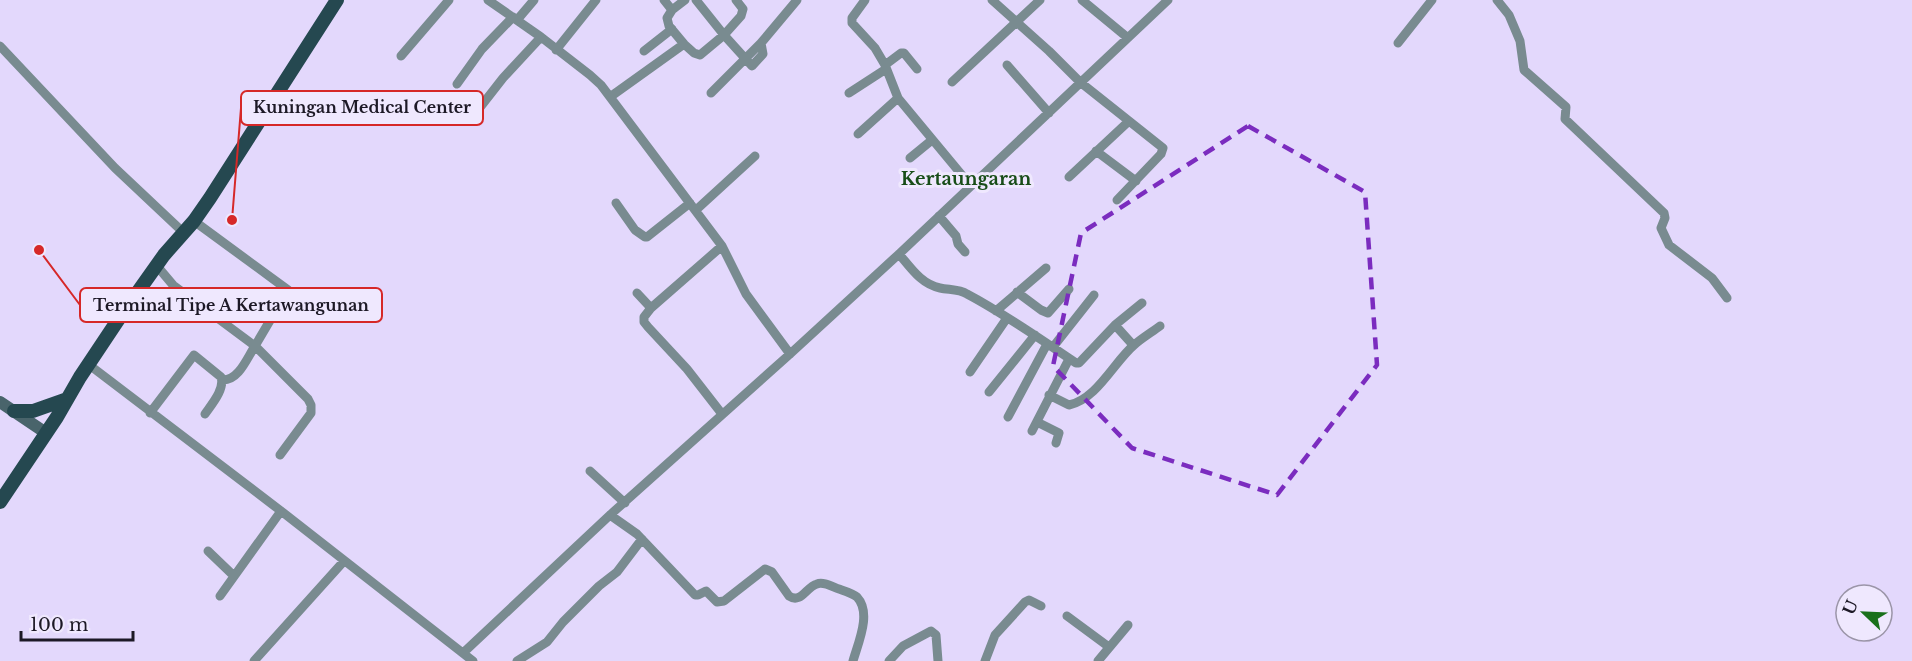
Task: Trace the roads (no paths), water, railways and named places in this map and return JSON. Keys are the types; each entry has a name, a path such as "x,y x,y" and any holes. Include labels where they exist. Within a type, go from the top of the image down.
{"main road":[{"path":"0,502 68,399 88,364 157,266 194,221 338,0"},
{"path":"14,411 33,411 68,399"},
{"path":"0,402 46,433"}],"street":[{"path":"401,56 449,0"},
{"path":"488,0 590,75 610,98 722,246 746,294 790,354"},
{"path":"556,50 596,0"},
{"path":"663,0 672,10"},
{"path":"685,0 672,10 667,22 684,44 700,56 743,14 743,9 736,0"},
{"path":"696,0 751,65"},
{"path":"711,93 751,65 761,43 797,0"},
{"path":"865,0 852,18 852,23 875,48 886,67 898,98 972,186"},
{"path":"992,0 1080,82 1162,148 1161,154 1118,201"},
{"path":"952,82 1040,0"},
{"path":"1082,0 1128,38"},
{"path":"463,653 610,515 899,254 1168,0"},
{"path":"1398,43 1432,0"},
{"path":"1497,0 1509,15 1520,41 1524,70 1564,106 1565,119 1664,213 1665,218 1661,228 1669,245 1712,278 1727,298"},
{"path":"457,84 482,49 515,19 530,1"},
{"path":"644,51 672,29"},
{"path":"478,110 498,84 541,37"},
{"path":"610,98 684,44"},
{"path":"0,46 115,168 184,233"},
{"path":"849,93 886,67 901,52 917,69"},
{"path":"1007,64 1049,113"},
{"path":"858,134 898,98"},
{"path":"1069,177 1129,121"},
{"path":"910,158 932,140"},
{"path":"1096,152 1136,181"},
{"path":"616,203 635,230 647,237 693,207 755,156"},
{"path":"939,216 956,236 958,244 965,252"},
{"path":"194,221 288,290 243,366 231,379 223,380"},
{"path":"722,246 651,308 644,317 644,321 687,369 722,414"},
{"path":"899,254 927,284 965,292 1076,363 1079,363 1115,325 1142,303"},
{"path":"157,266 173,285 255,346 308,399 311,412 280,455"},
{"path":"996,311 1046,268"},
{"path":"1017,292 1048,313 1069,289"},
{"path":"637,293 651,308"},
{"path":"1008,417 1050,346 1094,295"},
{"path":"970,372 1007,318"},
{"path":"1115,325 1133,345"},
{"path":"1049,395 1069,405 1076,404 1102,381 1133,345 1161,326"},
{"path":"989,392 1035,335"},
{"path":"150,413 194,355 223,380 222,387 205,414"},
{"path":"1056,443 1059,433 1035,426 1069,359"},
{"path":"88,364 473,661"},
{"path":"590,471 625,503"},
{"path":"220,596 281,511"},
{"path":"610,515 642,539 698,596 706,591 719,602 724,602 765,569 772,572 789,596 794,599 813,585 821,583 855,596 860,603 864,621 853,661"},
{"path":"517,661 547,642 563,622 599,586 617,572 642,539"},
{"path":"208,551 234,576"},
{"path":"254,661 344,561"},
{"path":"985,661 995,634 1025,602 1029,600 1041,606"},
{"path":"1067,616 1109,647"},
{"path":"1098,661 1128,625"},
{"path":"889,661 903,646 931,631 936,636 938,661"}],"place":[{"name":"Kuningan Medical Center","path":"232,220"},
{"name":"Terminal Tipe A Kertawangunan","path":"39,250"}],"district":[{"name":"Kertaungaran","path":"966,179"}]}
